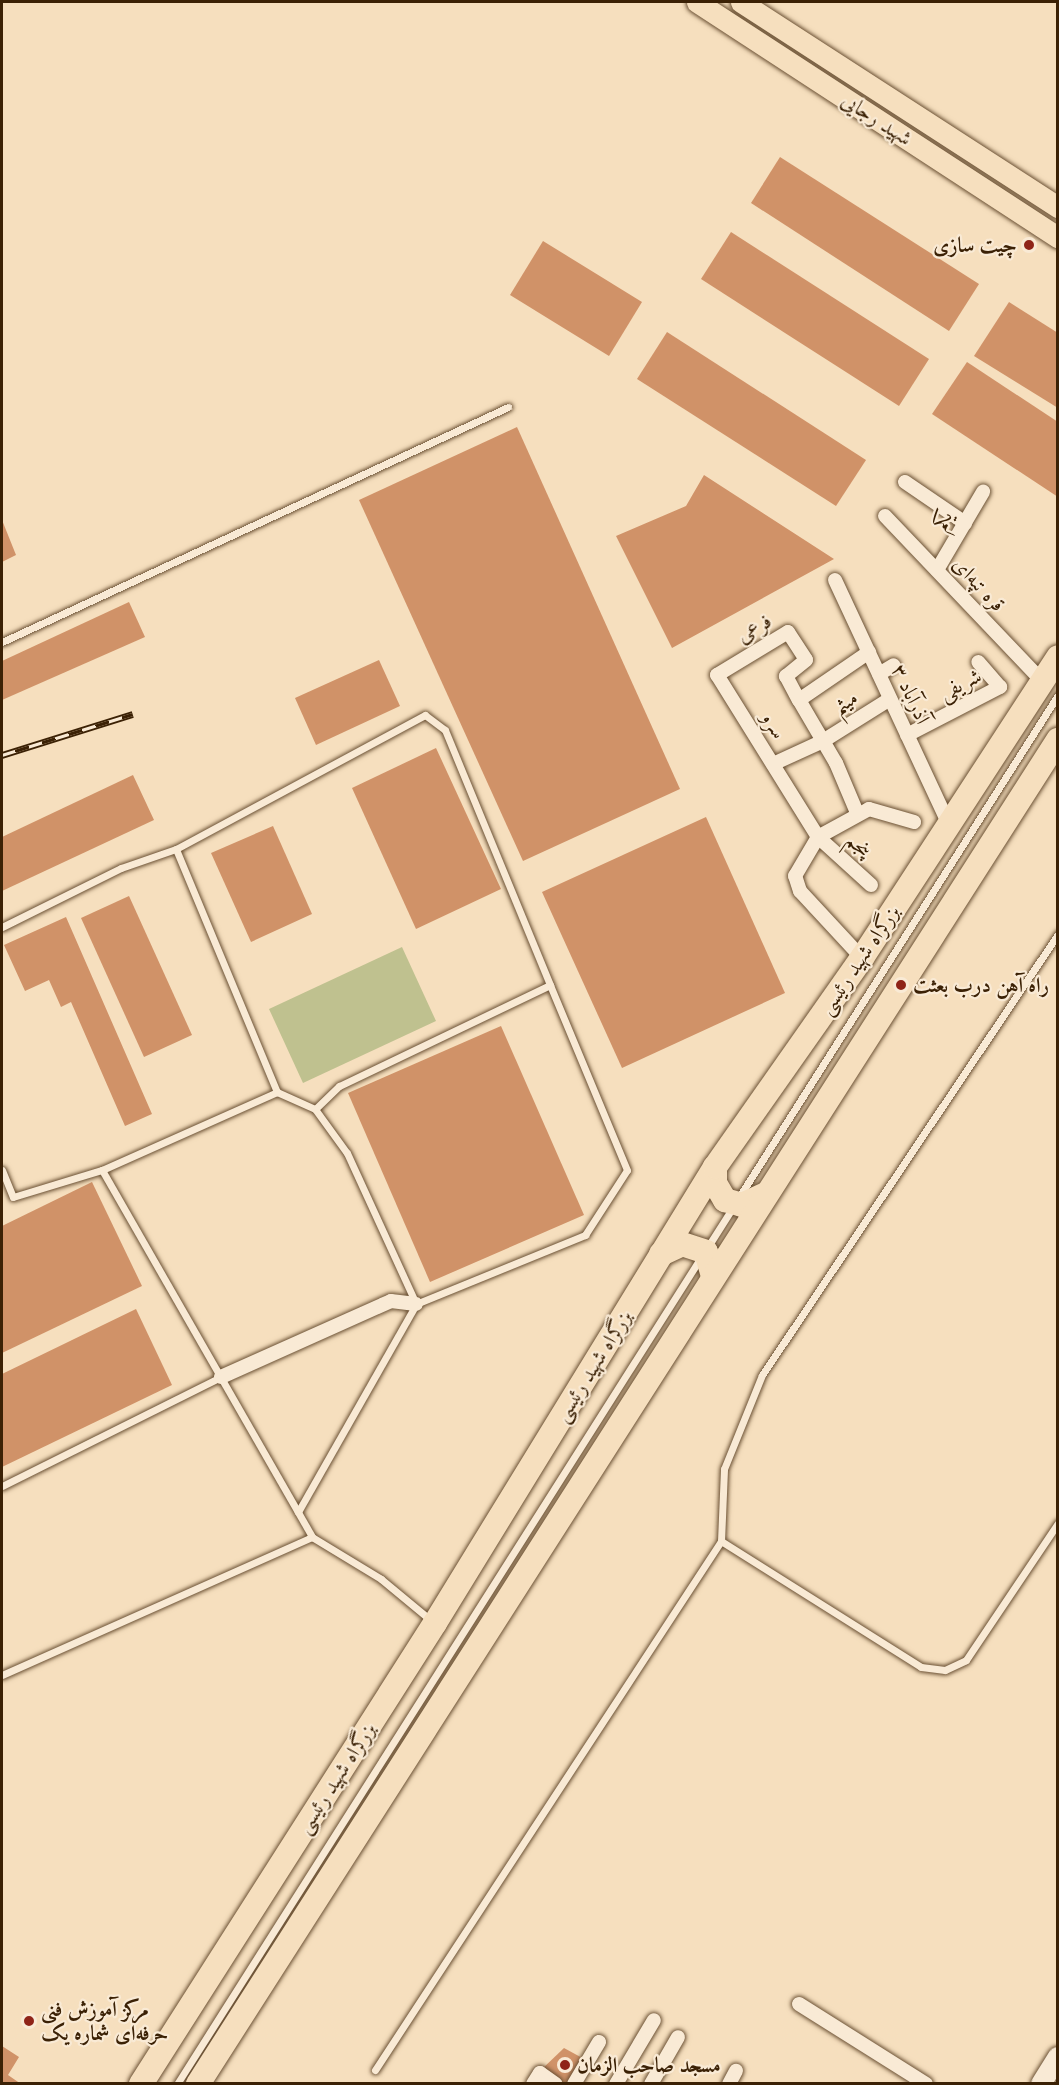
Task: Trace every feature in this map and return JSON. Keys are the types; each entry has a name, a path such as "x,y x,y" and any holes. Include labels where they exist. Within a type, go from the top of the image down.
{"highway":[{"name":"بزرگراه شهید رئیسی","path":"141,2084 435,1623 715,1167 862,958 949,825 1050,688 1058,657"},
{"path":"198,2084 1058,740"},
{"path":"715,1167 715,1183 725,1200 742,1205 766,1194"},
{"path":"661,1254 682,1244 706,1252 713,1276"}],"main road":[{"name":"شهید رجایی","path":"697,2 1058,237"},
{"name":"شهید رجایی","path":"741,2 1058,207"}],"street":[{"path":"905,482 965,523"},
{"name":"یکم","path":"937,570 983,492"},
{"name":"قره تپه‌ای","path":"885,516 1050,688"},
{"name":"۳ آذرآباد","path":"835,580 949,825"},
{"name":"فرعی","path":"717,675 788,632 807,660 786,676 799,700"},
{"path":"858,815 848,787 799,700 868,652"},
{"name":"شریفی","path":"907,735 1000,687 978,662"},
{"path":"879,674 894,665"},
{"name":"سرو","path":"717,675 818,837"},
{"name":"میثم","path":"773,764 823,741 890,699"},
{"path":"862,958 798,884 795,876 818,837 869,809 914,822"},
{"name":"پنجم","path":"818,837 871,885"},
{"path":"221,1377 391,1301 416,1304"},
{"path":"799,2004 926,2084"},
{"path":"616,2084 654,2020"},
{"path":"651,2084 678,2037"},
{"path":"574,2084 599,2042"},
{"path":"1041,2084 1058,2057"},
{"path":"533,2084 540,2073 556,2084"}],"lane":[{"path":"2,642 508,407"},
{"path":"177,2084 1050,688"},
{"path":"2,927 121,868 176,849 425,715 446,730 627,1170 585,1235 416,1304 298,1512"},
{"path":"176,849 277,1092 315,1109 347,1153 416,1304"},
{"path":"375,2070 721,1540 724,1469 762,1375 1058,934"},
{"path":"315,1109 339,1086 550,985"},
{"path":"2,1170 13,1197 102,1170 277,1092"},
{"path":"102,1170 312,1537 381,1580 435,1623"},
{"path":"2,1485 221,1377"},
{"path":"721,1540 921,1667 945,1670 966,1660 1058,1523"},
{"path":"2,1675 312,1537"}],"green space":[{"path":"402,947 436,1021 303,1083 269,1009"}],"building":[{"path":"780,157 979,284 949,331 751,203"},
{"path":"731,232 929,359 899,406 701,279"},
{"path":"543,241 642,302 609,356 510,295"},
{"path":"1009,302 1058,333 1058,408 974,356"},
{"path":"667,332 866,460 836,506 637,379"},
{"path":"967,362 1058,422 1058,497 932,414"},
{"path":"517,427 680,789 523,861 359,500"},
{"path":"704,475 834,559 672,648 616,536 686,506"},
{"path":"2,520 16,555 2,562"},
{"path":"129,602 145,637 2,700 2,661"},
{"path":"379,660 400,706 316,745 295,698"},
{"path":"436,748 501,889 416,929 352,788"},
{"path":"133,775 154,820 2,891 2,837"},
{"path":"706,817 785,993 622,1068 542,892"},
{"path":"273,826 312,914 251,942 211,853"},
{"path":"129,896 192,1035 144,1057 81,918"},
{"path":"66,917 152,1114 125,1126 71,1002 61,1007 49,980 25,991 4,945"},
{"path":"501,1026 584,1215 430,1282 348,1093"},
{"path":"92,1182 142,1286 2,1353 2,1226"},
{"path":"136,1309 172,1385 2,1467 2,1374"},
{"path":"2,2046 19,2057 8,2075 21,2084 2,2084"},
{"name":"مسجد صاحب الزمان","path":"564,2048 586,2060 571,2084 561,2084 541,2070"}],"railway":[{"path":"2,755 133,714"}],"place":[{"name":"چیت سازی","path":"1029,245"},
{"name":"راه آهن درب بعثت","path":"901,985"},
{"name":"مرکز آموزش فنی حرفه‌ای شماره یک","path":"29,2021"},
{"name":"مسجد صاحب الزمان","path":"565,2065"}]}
